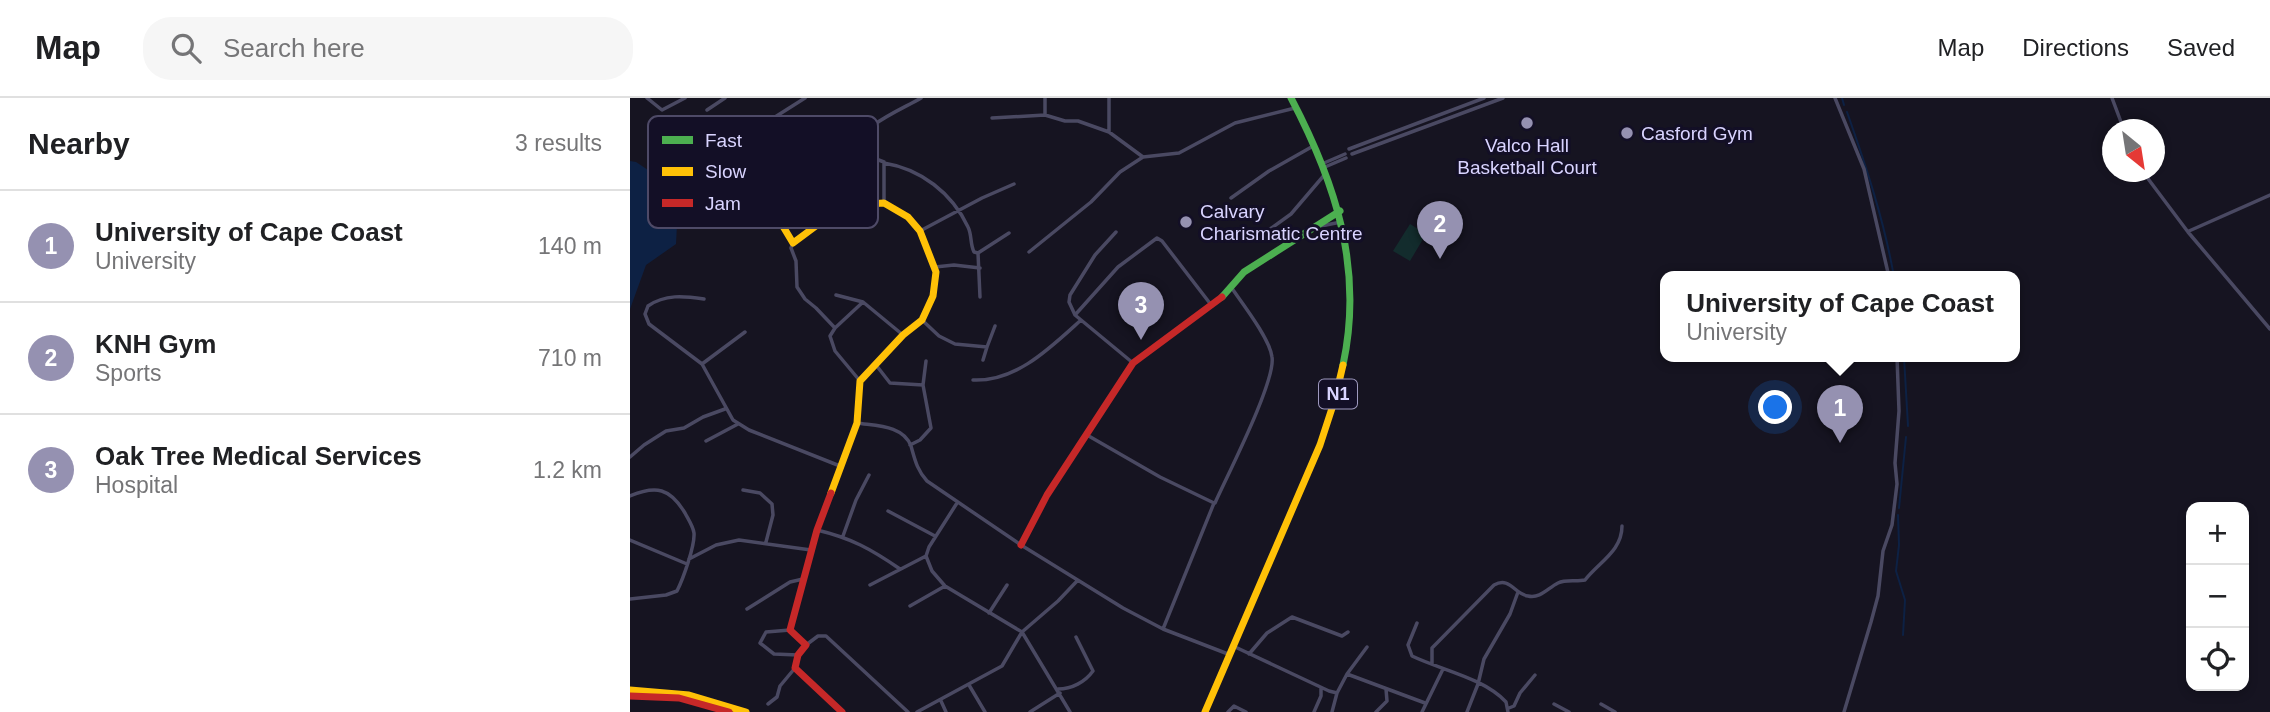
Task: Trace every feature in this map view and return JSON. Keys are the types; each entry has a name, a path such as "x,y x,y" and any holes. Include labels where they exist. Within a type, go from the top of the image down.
{"main road":[{"name":"N1","path":"1205,712 1320,445 1341,382 1350,311 1349,262 1343,222 1328,167 1291,98"},
{"path":"842,712 795,668 798,655 806,645 790,630 817,530 857,423 860,381 903,335 922,320 933,296 935,267 920,231 908,217 884,202 878,203"},
{"path":"1021,545 1047,495 1133,363 1212,306 1249,268 1340,211"},
{"path":"784,228 793,243 813,228"},
{"path":"630,691 676,691 746,712"},
{"path":"630,696 679,698 729,712"}],"street":[{"path":"647,98 662,110 685,98"},
{"path":"707,110 725,98"},
{"path":"778,116 805,98"},
{"path":"878,123 921,98"},
{"path":"1045,98 1045,115"},
{"path":"1109,98 1109,132"},
{"path":"1349,149 1483,98"},
{"path":"1352,155 1503,98"},
{"path":"1835,98 1864,169 1888,271"},
{"path":"2112,98 2120,119"},
{"path":"1029,251 1091,202 1120,172 1143,157 1179,153 1235,123 1297,108"},
{"path":"992,118 1045,115 1065,121 1078,121 1109,132 1143,157"},
{"path":"1231,198 1269,171 1318,149"},
{"path":"1266,232 1292,214 1328,167 1345,156"},
{"path":"878,160 905,168 929,180 959,210 970,232 972,249 978,253"},
{"path":"884,163 884,202"},
{"path":"2150,182 2188,232 2270,329"},
{"path":"920,231 1014,184"},
{"path":"2188,232 2270,195"},
{"path":"1318,226 1343,222"},
{"path":"1116,232 1095,255 1070,295 1071,310 1133,363"},
{"path":"978,253 1009,233"},
{"path":"1075,315 1118,267 1157,238 1212,306"},
{"path":"793,243 791,247 796,261 796,287 835,328"},
{"path":"978,253 980,297"},
{"path":"935,267 954,265 979,268"},
{"path":"1163,629 1272,367 1268,344 1231,287"},
{"path":"704,299 679,295 652,303 645,314 649,324 702,364 725,409 738,424 840,466"},
{"path":"836,295 863,302 903,335"},
{"path":"860,381 830,341 830,337 835,328 863,302"},
{"path":"922,320 939,336 955,344 986,347"},
{"path":"973,380 997,379 1020,368 1081,320"},
{"path":"983,360 995,326"},
{"path":"702,364 744,332"},
{"path":"910,445 920,440 931,428 923,385 926,360"},
{"path":"1844,712 1878,596 1883,551 1892,525 1897,484 1897,362"},
{"path":"875,363 890,383 923,385"},
{"path":"630,457 666,431 684,428 725,409"},
{"path":"857,423 899,431 910,445 920,473 957,503 1021,545 1123,608 1163,629 1230,655"},
{"path":"706,441 738,424"},
{"path":"1087,435 1148,471 1214,503"},
{"path":"842,536 869,475"},
{"path":"630,496 649,489 671,495 683,510 694,534 688,561 677,590 666,595 630,599"},
{"path":"743,490 760,493 772,504 773,515 766,542"},
{"path":"870,585 926,556 935,536 957,503"},
{"path":"888,512 935,536"},
{"path":"1432,664 1432,648 1494,585 1501,581 1506,582 1518,592 1531,597 1544,593 1562,581 1585,580 1617,547 1622,527"},
{"path":"817,530 862,544 900,569"},
{"path":"630,540 688,561 724,543 739,540 811,550"},
{"path":"926,556 932,571 945,586 1022,632 1070,712"},
{"path":"747,609 790,582 804,579"},
{"path":"917,712 1002,666 1022,632 1078,580"},
{"path":"989,613 1007,585"},
{"path":"910,606 945,586"},
{"path":"1467,712 1484,659 1510,614 1518,592"},
{"path":"1249,654 1267,633 1292,617 1334,634 1342,636 1348,632"},
{"path":"1417,623 1408,645 1412,656 1501,696 1508,710 1514,706 1520,693 1535,675"},
{"path":"790,630 766,632 760,643 774,654 798,655"},
{"path":"806,645 818,636 826,636 908,712"},
{"path":"1056,689 1071,688 1089,677 1093,671 1076,637"},
{"path":"1234,646 1337,693"},
{"path":"1332,712 1337,693 1367,647"},
{"path":"768,704 777,697 780,686 795,668"},
{"path":"1422,712 1443,669"},
{"path":"1348,674 1425,703"},
{"path":"969,685 985,712"},
{"path":"1314,712 1321,696 1321,688"},
{"path":"1376,712 1387,701 1386,689"},
{"path":"1030,712 1060,693"},
{"path":"940,701 946,712"},
{"path":"1554,704 1569,712"},
{"path":"1601,704 1615,712"},
{"path":"1228,712 1234,706 1246,712"}],"green space":[{"path":"1410,224 1426,234 1410,261 1393,251"}],"water":[{"path":"630,161 648,170 648,228 677,228 676,244 646,265 630,309"}],"waterway":[{"path":"1842,98 1844,105"},
{"path":"1847,112 1874,193 1893,271"},
{"path":"1904,362 1908,426"},
{"path":"1899,508 1906,437"},
{"path":"1898,515 1896,571 1905,600 1903,635"}],"traffic: fast":[{"path":"1291,98 1321,162 1341,227 1350,294 1349,329 1343,365"},
{"path":"1222,297 1244,272 1340,211"}],"traffic: slow":[{"path":"831,493 857,423 860,381 903,335 922,320 933,296 936,272 920,231 908,217 884,203 878,203"},
{"path":"784,228 793,243 813,228"},
{"path":"1205,712 1320,445 1343,365"},
{"path":"630,690 689,695 746,712"}],"traffic: jam":[{"path":"1021,545 1047,495 1133,363 1222,297"},
{"path":"831,493 817,530 790,630 806,645 798,655 795,668 842,712"},
{"path":"630,696 679,698 729,712"}],"place":[{"name":"Valco Hall Basketball Court","path":"1527,123"},
{"name":"Casford Gym","path":"1627,133"},
{"name":"Calvary Charismatic Centre","path":"1186,222"},
{"name":"KNH Gym","path":"1440,259"},
{"name":"Oak Tree Medical Services","path":"1141,340"},
{"name":"University of Cape Coast","path":"1840,443"}]}
